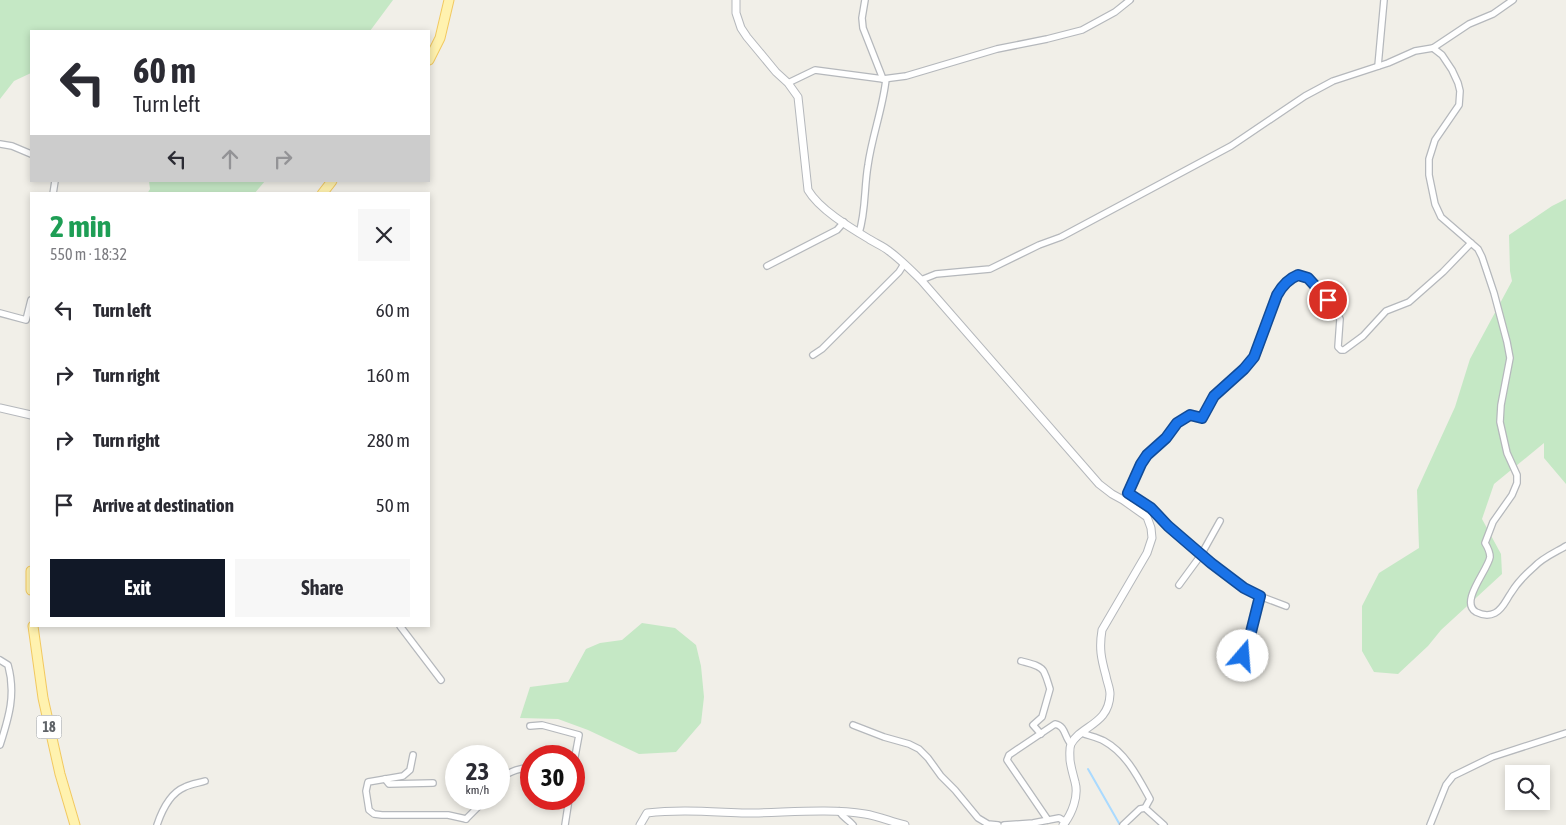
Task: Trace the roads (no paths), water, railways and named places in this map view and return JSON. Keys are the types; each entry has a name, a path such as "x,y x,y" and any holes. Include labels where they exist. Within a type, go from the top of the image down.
{"main road":[{"path":"430,58 440,38 449,0"},
{"path":"324,192 331,182"},
{"name":"18","path":"33,627 43,698 60,774 75,825"}],"street":[{"path":"736,0 736,13 741,28 798,97 808,190 813,198 833,215 888,250 921,280 1099,484 1112,494 1125,497 1151,508 1201,555 1244,588 1286,606"},
{"path":"860,233 863,222 868,164 882,102 884,79 863,28 862,18 865,0"},
{"path":"788,83 815,70 884,79 906,76 997,49 1082,30 1116,12 1130,0"},
{"path":"1378,66 1384,0"},
{"path":"921,280 936,274 990,268 1039,244 1061,236 1231,146 1305,96 1334,81 1415,51 1433,48 1469,24 1493,14 1513,0"},
{"path":"1433,48 1442,55 1452,70 1460,91 1459,106 1435,140 1429,159 1429,175 1435,204 1441,217 1478,249 1482,257 1508,342 1510,358 1501,405 1500,422 1507,453 1517,475 1517,483 1512,495 1493,522 1485,543 1490,551 1490,559 1475,588 1472,598 1472,609 1486,616 1494,614 1503,607 1512,592 1536,564 1566,546"},
{"path":"0,144 12,146 30,154"},
{"path":"767,266 837,230 844,222"},
{"path":"1125,497 1147,455 1166,438 1177,423 1190,415 1202,418 1214,396 1244,369 1254,357 1277,295 1290,278 1298,275 1308,278 1328,300 1340,319 1338,346 1341,350 1344,350 1363,336 1386,312 1409,302 1443,272 1471,243"},
{"path":"813,354 822,349 899,272 904,264"},
{"path":"0,313 26,320 30,304"},
{"path":"0,408 30,415"},
{"path":"1004,825 1033,823 1059,818 1065,823 1076,799 1069,751 1071,744 1102,716 1108,704 1110,693 1100,645 1102,630 1147,553 1152,538 1147,517 1125,497"},
{"path":"1179,585 1201,555 1220,521"},
{"path":"1243,656 1249,649 1260,596"},
{"path":"401,627 441,680"},
{"path":"0,660 8,665 11,676 12,696 7,723 0,745"},
{"path":"1021,661 1042,668 1050,689 1042,717 1033,725 1040,734"},
{"path":"1048,820 1007,760 1009,755 1055,724 1064,729 1067,740 1071,744"},
{"path":"530,726 542,725 579,735 577,745"},
{"path":"853,725 920,749 978,818 988,824 998,825"},
{"path":"1082,733 1102,740 1126,760 1150,798 1146,808"},
{"path":"1430,825 1446,784 1453,776 1492,757 1566,733"},
{"path":"413,755 410,770 403,776 368,782 366,791 369,810 374,814 448,815 466,822 476,810"},
{"path":"385,778 389,784 433,783"},
{"path":"157,825 161,812 168,801 184,787 205,782"},
{"path":"1123,825 1140,809 1146,808"},
{"path":"1146,808 1164,825"},
{"path":"566,825 568,810"},
{"path":"640,825 647,813 667,811 755,813 840,811 867,814 905,825"},
{"path":"840,811 842,817 853,825"}],"waterway":[{"path":"1088,769 1120,825"}]}
